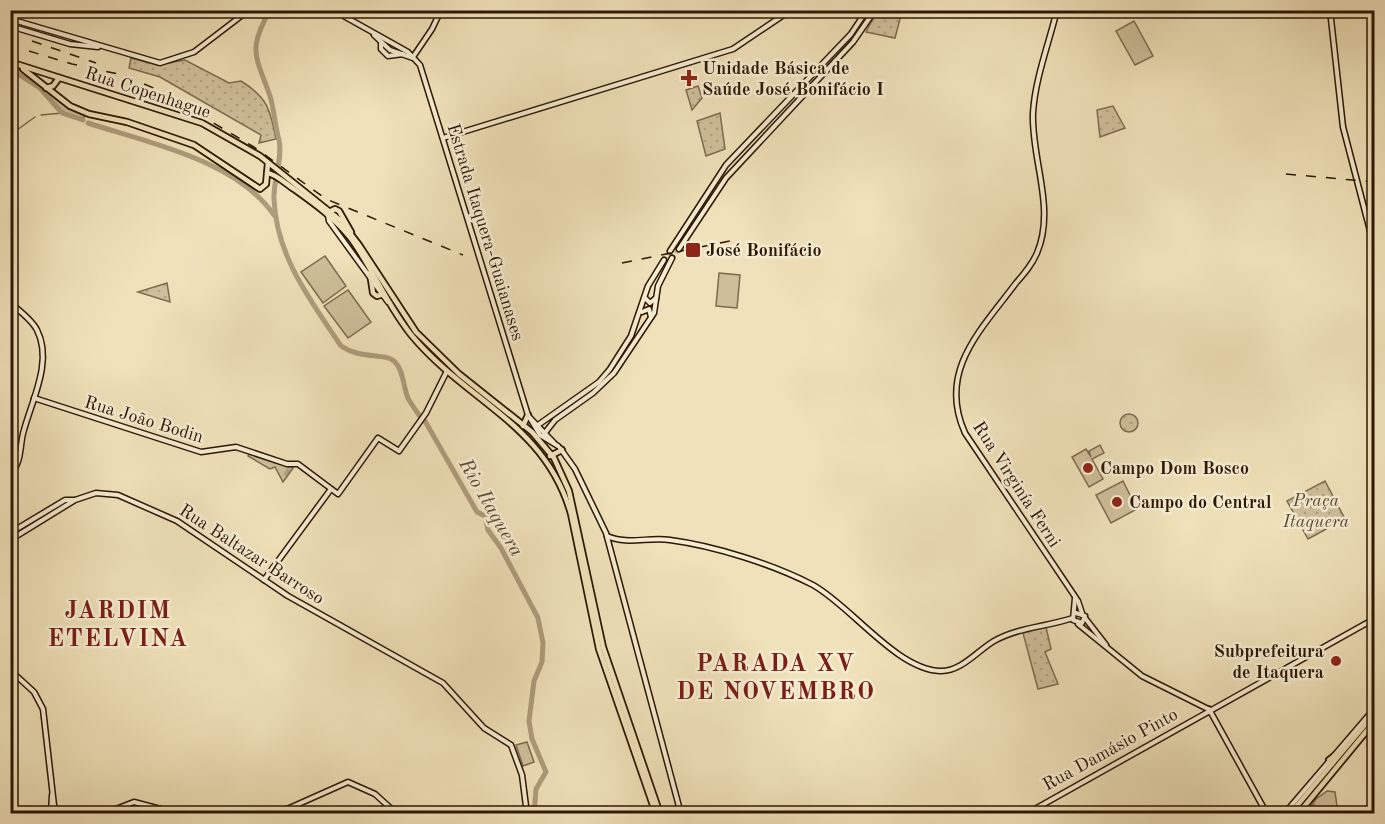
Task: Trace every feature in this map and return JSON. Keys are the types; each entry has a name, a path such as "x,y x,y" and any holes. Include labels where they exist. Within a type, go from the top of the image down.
{"main road":[{"name":"Rua Copenhague","path":"12,62 208,125 248,147 329,213"},
{"path":"12,62 78,110 127,122 194,145 260,189 265,187 269,164"},
{"path":"39,81 44,74"},
{"path":"52,76 55,83"},
{"path":"46,88 59,78"},
{"path":"269,173 329,213 352,241 412,336 447,371 528,438 544,456 568,503 599,649 656,813"},
{"path":"329,213 339,211 384,294 427,345 521,424 535,429 561,470 572,501 603,648 660,813"},
{"path":"370,270 373,293 384,294"},
{"path":"519,430 528,415"},
{"path":"544,456 562,450"},
{"path":"1290,813 1374,714"},
{"path":"1299,813 1374,722"},
{"path":"1329,760 1346,747"}],"street":[{"path":"10,20 150,62 169,62 207,44 249,10"},
{"path":"333,10 397,45 414,57"},
{"path":"414,57 441,10"},
{"path":"443,138 730,50 744,44 792,10"},
{"path":"670,251 726,165 856,28 867,10"},
{"path":"679,249 726,178 862,32 875,10"},
{"name":"Rua Virginía Ferni","path":"1058,10 1034,109 1044,215 1039,248 1029,267 964,356 957,376 955,394 965,433 1075,598 1085,618"},
{"path":"1329,10 1343,127 1374,246"},
{"path":"10,26 54,40 102,47"},
{"path":"369,31 381,43 414,57"},
{"path":"54,40 60,34"},
{"path":"381,43 391,42"},
{"path":"381,43 382,50 394,57 404,54"},
{"path":"394,57 398,52 397,45"},
{"path":"834,51 832,56 836,60"},
{"name":"Estrada Itaquera-Guaianases","path":"414,57 423,70 528,415 540,435 558,446"},
{"path":"329,213 329,221 370,278"},
{"path":"540,435 545,433 552,423 593,393 614,373 650,321 656,309 659,282 672,258"},
{"path":"528,438 547,418 605,375 628,342 640,315 651,280 664,260"},
{"path":"645,296 650,303 656,297"},
{"path":"10,303 36,327 39,335 41,363 34,398 23,430 19,460 10,474"},
{"path":"640,315 649,309 650,321"},
{"name":"Rua João Bodin","path":"34,398 191,450 205,453 236,447 290,464 298,464 337,494 341,492 378,438 399,451 426,413 447,371"},
{"path":"547,418 552,423"},
{"name":"Estrada Itaquera-Guaianases","path":"535,429 545,433 562,450 578,473 607,536"},
{"path":"264,580 331,489"},
{"name":"Rua Baltazar Barroso","path":"75,500 106,493 142,505 185,525 264,580 406,664 443,683 484,728 509,742 522,775 527,813"},
{"path":"10,533 65,500 75,500"},
{"path":"10,540 75,500"},
{"path":"607,536 620,541 663,539 683,542 783,572 824,592 912,664 934,671 954,669 977,652 1010,633 1063,621 1075,622 1085,618 1108,648"},
{"path":"607,536 681,813"},
{"name":"Rua Virginía Ferni","path":"1075,598 1076,613"},
{"path":"1075,622 1076,613 1082,613"},
{"name":"Rua Damásio Pinto","path":"1026,813 1374,618"},
{"path":"1075,622 1142,676 1209,709 1267,813"},
{"path":"10,670 34,693 43,709 53,813"},
{"path":"1200,706 1200,714"},
{"path":"1284,813 1374,708"},
{"path":"276,813 348,783 375,794 397,813"},
{"path":"103,813 134,802 179,813"}],"green space":[{"path":"877,11 902,11 895,38 866,32"},
{"path":"1134,21 1153,56 1135,65 1116,31"},
{"path":"131,58 157,65 185,60 229,83 241,81 257,93 266,105 276,139 259,143 261,135 160,77 129,68"},
{"path":"698,86 702,98 692,110 686,90"},
{"path":"43,88 60,102 85,114 83,120 61,112"},
{"path":"1113,106 1125,128 1100,137 1097,110"},
{"path":"720,113 725,149 706,156 697,121"},
{"path":"325,256 346,286 323,303 301,272"},
{"path":"719,273 740,275 737,308 716,306"},
{"path":"167,283 170,302 138,292"},
{"path":"348,290 371,322 348,338 324,306"},
{"path":"1125,414 1133,414 1138,419 1136,430 1125,432 1120,427 1120,419"},
{"name":"Campo Dom Bosco","path":"1100,445 1104,453 1092,459 1103,479 1089,487 1072,457 1086,449 1091,457 1089,451"},
{"path":"250,452 293,468 283,482 275,467 270,469 248,456"},
{"name":"Campo do Central","path":"1123,481 1137,509 1111,523 1096,495"},
{"name":"Praça Itaquera","path":"1325,481 1345,519 1308,539 1287,501"},
{"path":"1046,627 1051,649 1045,652 1058,684 1038,689 1023,633"},
{"path":"527,742 534,762 523,766 516,745"},
{"path":"1327,791 1335,792 1337,806 1341,813 1306,813 1316,799"}],"waterway":[{"name":"Rio Itaquera","path":"270,10 258,35 256,53 271,101 280,147 274,199 281,240 307,295 341,346 356,353 385,357 395,362 400,370 408,398 419,415"},
{"path":"10,69 40,88 62,113 83,120"},
{"path":"41,115 62,113"},
{"path":"10,135 35,117"},
{"path":"88,123 164,146 215,167 258,196 274,215"},
{"name":"Rio Itaquera","path":"425,421 477,512 485,516 488,530 501,548 538,618 543,643 542,662 534,681 529,721 532,739 546,772 536,789 534,814"}],"tunnel":[{"path":"672,258 679,249"},
{"path":"664,260 670,251"}],"railway":[{"path":"32,41 96,63"},
{"path":"29,51 72,64 123,75 156,89 254,147 326,199 463,255"},
{"path":"1286,174 1374,182"},
{"path":"622,263 730,241"}],"place":[{"name":"Unidade Básica de Saúde José Bonifácio I","path":"689,78"},
{"name":"José Bonifácio","path":"693,250"},
{"name":"Campo Dom Bosco","path":"1088,468"},
{"name":"Campo do Central","path":"1117,502"},
{"name":"Subprefeitura de Itaquera","path":"1336,661"}],"district":[{"name":"JARDIM ETELVINA","path":"118,624"},
{"name":"PARADA XV DE NOVEMBRO","path":"776,677"}]}
